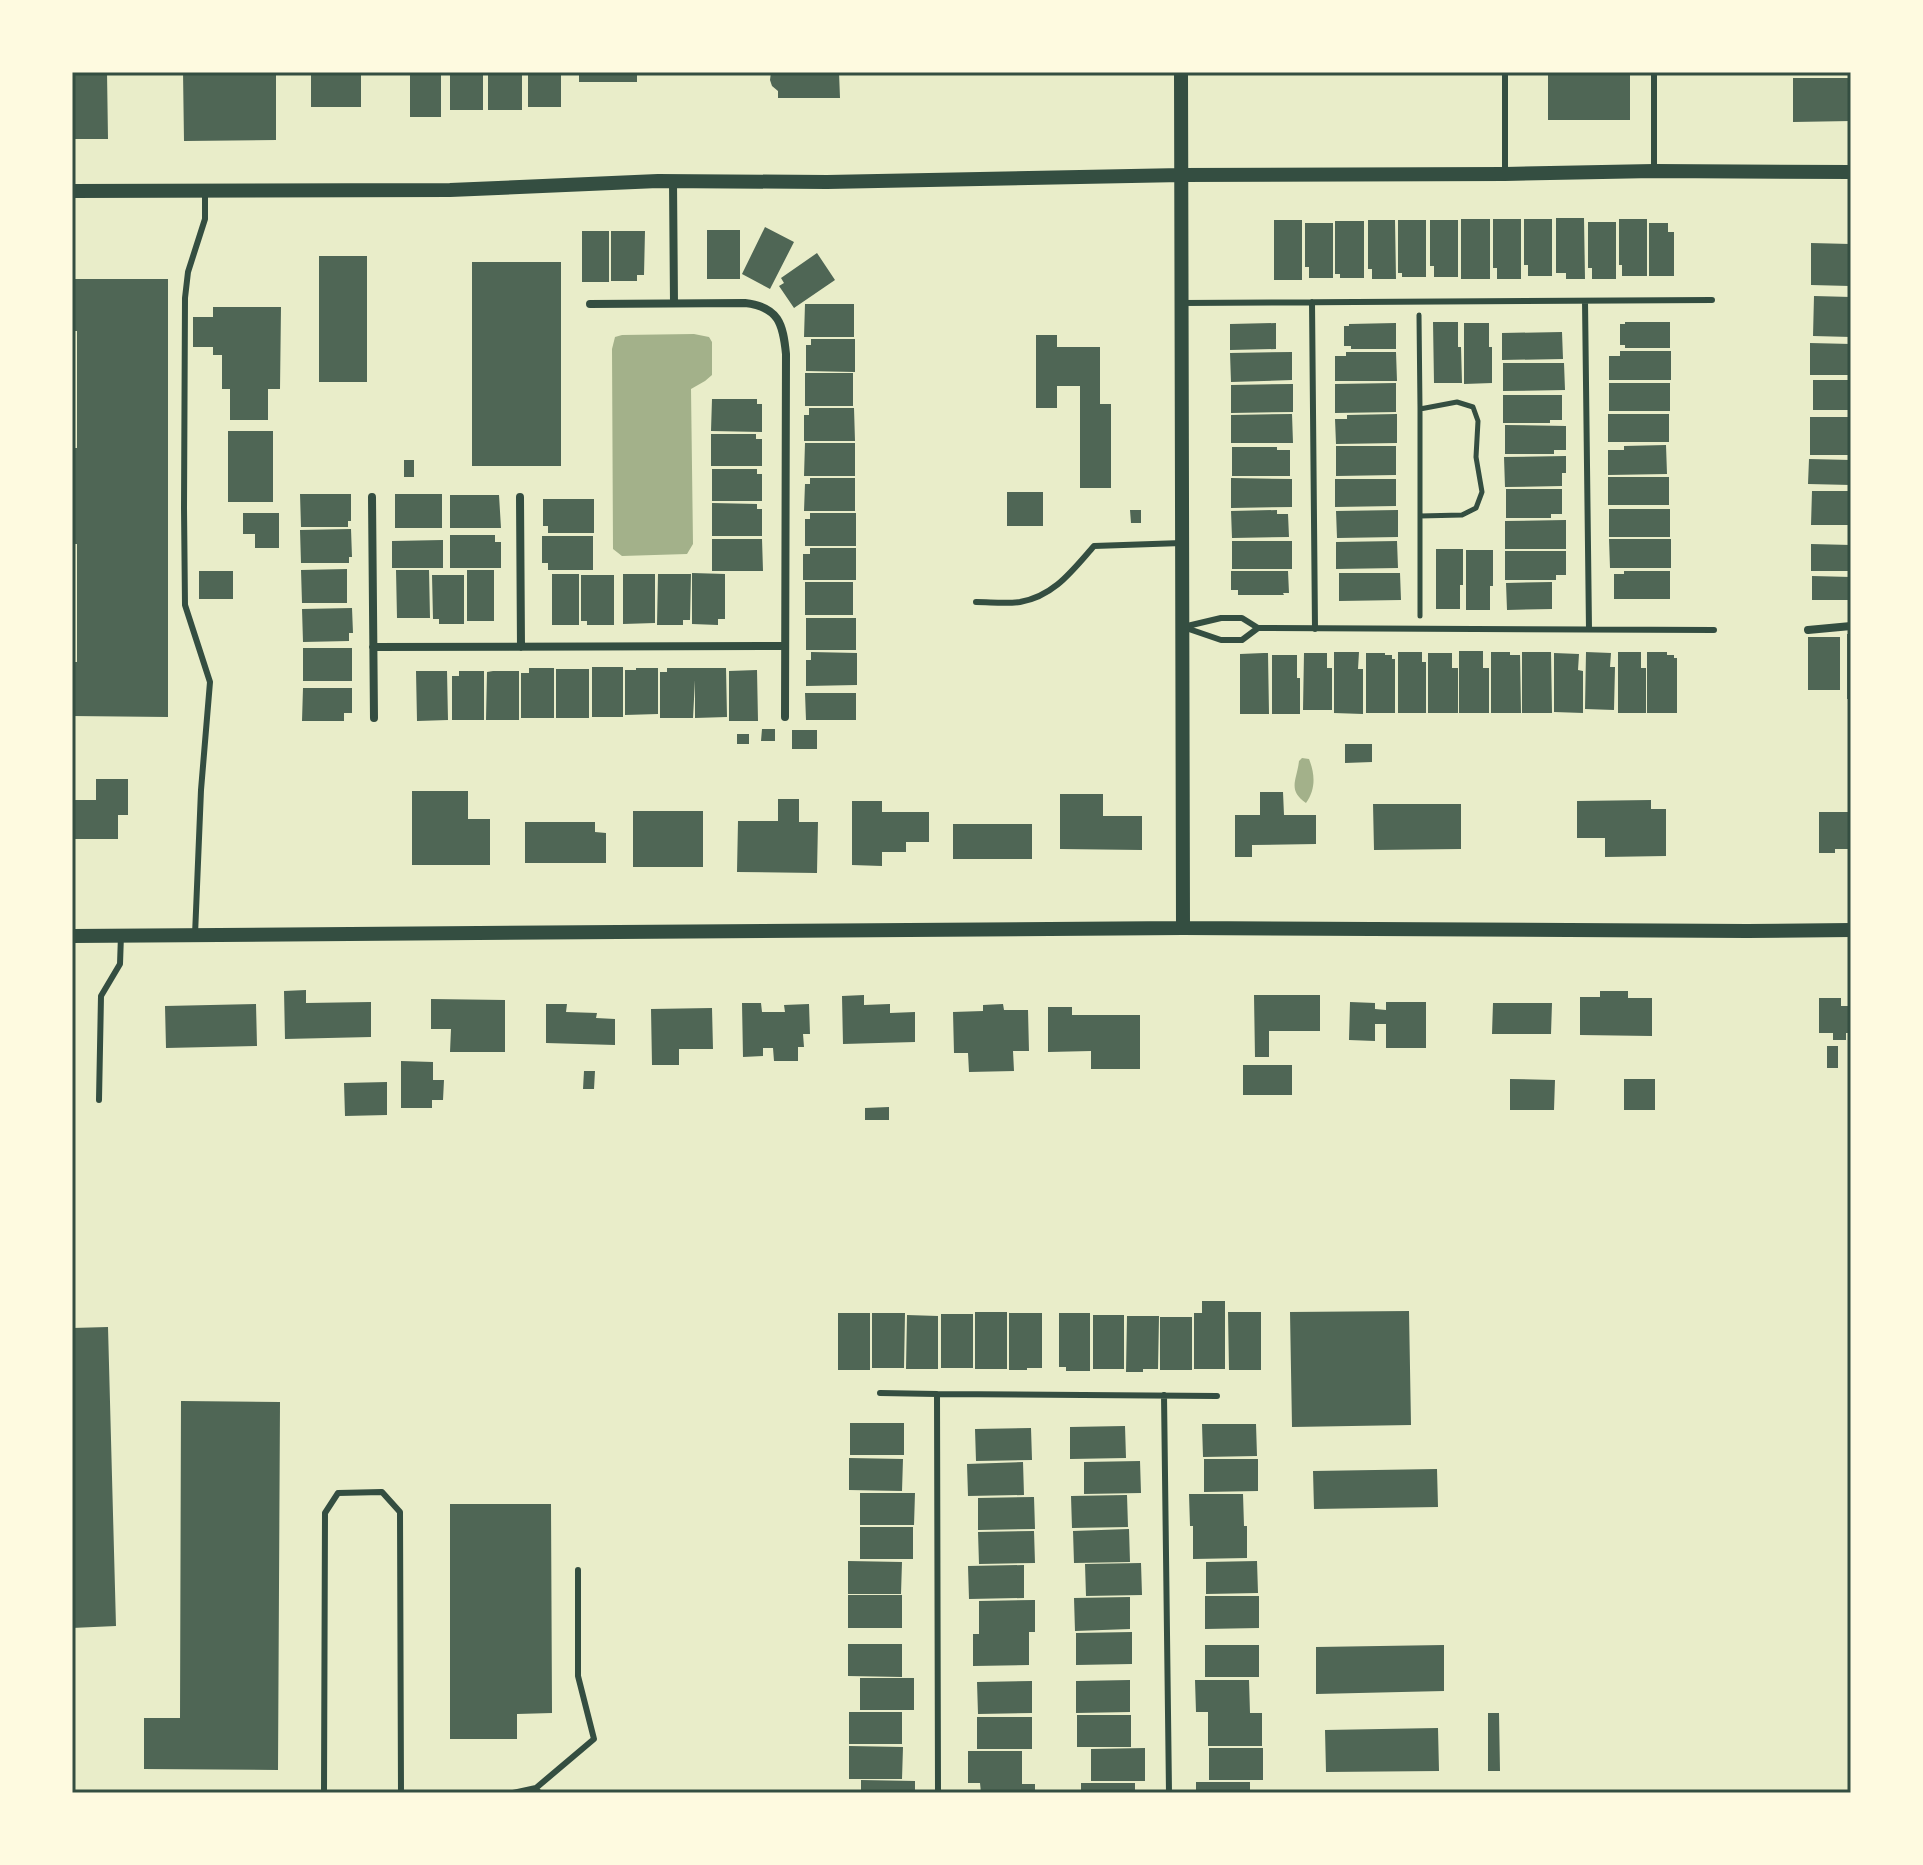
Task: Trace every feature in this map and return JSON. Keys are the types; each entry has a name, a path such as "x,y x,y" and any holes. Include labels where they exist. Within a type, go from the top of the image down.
{"street":[{"path":"1181,72 1183,928"},
{"path":"72,191 450,190 673,182 1182,175 1851,172"},
{"path":"673,182 674,303"},
{"path":"590,304 760,305 774,313 784,334 785,717"},
{"path":"372,497 374,718"},
{"path":"520,497 521,647"},
{"path":"1808,630 1851,626"},
{"path":"373,647 784,646"},
{"path":"72,936 1183,928 1851,930"}],"lane":[{"path":"1505,72 1505,174"},
{"path":"1654,72 1654,171"},
{"path":"195,935 201,790 210,682 185,605 185,298 188,272 205,219 205,190"},
{"path":"1182,303 1712,300"},
{"path":"1585,301 1589,629"},
{"path":"1312,302 1315,629"},
{"path":"976,602 1020,602 1046,594 1062,583 1094,546 1182,543"},
{"path":"1183,627 1221,618 1242,618 1258,628 1714,630"},
{"path":"1183,627 1221,640 1242,640 1258,628"},
{"path":"99,1100 101,996 120,964 121,935"},
{"path":"880,1393 1217,1396"},
{"path":"937,1394 938,1793"},
{"path":"1164,1395 1169,1793"},
{"path":"324,1793 325,1513 338,1493 382,1492 400,1512 401,1793"},
{"path":"513,1793 537,1791 594,1739 578,1676 578,1570"}],"path":[{"path":"1419,302 1420,629"},
{"path":"1420,409 1457,402 1473,407 1478,421 1476,457 1482,492 1476,508 1462,515 1420,516"}],"shaded area":[{"path":"694,334 709,337 712,342 712,375 691,389 693,544 687,554 622,556 613,549 612,349 615,337"},
{"path":"1302,758 1309,759 1313,776 1312,792 1306,803 1295,789"}],"building":[{"path":"72,72 107,72 108,139 72,139"},
{"path":"183,72 276,72 276,140 184,141"},
{"path":"450,72 483,72 483,110 450,110"},
{"path":"528,72 561,72 561,107 528,107"},
{"path":"579,72 637,72 637,82 579,82"},
{"path":"771,72 839,72 840,98 778,98 778,91 770,80"},
{"path":"1548,72 1630,72 1630,120 1548,120"},
{"path":"488,73 522,73 522,110 488,110"},
{"path":"311,74 361,74 361,107 311,107"},
{"path":"410,75 441,75 441,117 410,117"},
{"path":"1793,78 1851,78 1851,121 1793,122"},
{"path":"1556,218 1584,218 1585,279 1566,279 1566,273 1556,273"},
{"path":"1461,219 1490,219 1490,279 1461,279"},
{"path":"1493,219 1521,219 1521,279 1497,279 1497,268 1493,268"},
{"path":"1524,219 1552,219 1552,276 1528,276 1528,265 1524,265"},
{"path":"1619,219 1647,219 1647,276 1622,276 1622,265 1619,265"},
{"path":"1274,220 1302,220 1302,280 1274,280"},
{"path":"1368,220 1395,220 1396,279 1372,279 1372,269 1368,269"},
{"path":"1398,220 1426,220 1426,277 1402,277 1402,273 1398,273"},
{"path":"1430,220 1458,220 1458,277 1434,277 1434,266 1430,266"},
{"path":"1335,221 1364,221 1364,278 1340,278 1340,274 1335,274"},
{"path":"1588,222 1616,222 1616,279 1592,279 1592,268 1588,268"},
{"path":"1305,223 1333,223 1333,278 1309,278 1309,267 1305,267"},
{"path":"1649,223 1668,223 1668,232 1674,232 1674,276 1649,276"},
{"path":"765,227 794,242 770,289 742,274"},
{"path":"707,230 740,230 740,279 707,279"},
{"path":"582,231 609,231 609,282 582,282"},
{"path":"611,231 645,231 644,275 637,275 637,281 611,281"},
{"path":"1811,243 1850,244 1850,286 1811,285"},
{"path":"817,253 835,280 794,308 779,286 784,283 781,278"},
{"path":"319,256 367,256 367,382 319,382"},
{"path":"472,262 561,262 561,466 472,466"},
{"path":"72,279 168,279 168,717 72,716 72,662 77,662 77,544 72,544 72,448 77,448 77,331 72,331"},
{"path":"1814,296 1851,297 1851,337 1813,336"},
{"path":"805,304 854,304 854,337 804,337"},
{"path":"213,307 281,307 280,389 268,389 268,420 230,420 230,389 222,389 222,355 213,355 213,347 193,347 193,317 213,317"},
{"path":"1433,322 1458,322 1462,383 1434,383"},
{"path":"1670,322 1670,348 1625,348 1625,345 1620,345 1620,324"},
{"path":"1276,323 1276,349 1230,350 1230,324"},
{"path":"1396,323 1396,349 1351,349 1351,346 1344,346 1344,326"},
{"path":"1464,323 1489,323 1492,383 1464,384"},
{"path":"1562,332 1563,359 1502,360 1502,333"},
{"path":"1036,335 1057,335 1057,347 1100,347 1100,404 1111,404 1111,488 1080,488 1080,386 1057,386 1057,408 1036,408"},
{"path":"811,339 855,339 855,372 806,371 806,345 811,345"},
{"path":"1810,343 1851,344 1851,375 1810,375"},
{"path":"1620,351 1671,351 1671,380 1609,380 1609,356 1620,356"},
{"path":"1292,352 1292,380 1231,382 1230,353"},
{"path":"1346,352 1396,352 1397,381 1335,381 1335,356 1346,356"},
{"path":"1503,363 1564,363 1565,390 1503,391"},
{"path":"805,373 853,373 853,406 805,406"},
{"path":"1813,380 1851,380 1851,410 1813,410"},
{"path":"1396,383 1396,412 1335,413 1335,384"},
{"path":"1609,383 1670,383 1670,411 1609,411"},
{"path":"1293,384 1293,412 1231,413 1231,385"},
{"path":"1503,395 1562,395 1562,420 1503,423"},
{"path":"712,399 757,399 757,404 762,404 762,432 711,431"},
{"path":"809,408 854,408 855,441 804,441 804,415 809,415"},
{"path":"1292,414 1293,443 1231,443 1231,415"},
{"path":"1397,414 1397,443 1336,444 1335,419 1347,419 1347,415"},
{"path":"1608,414 1669,414 1669,442 1608,442"},
{"path":"1810,417 1851,417 1851,455 1810,455"},
{"path":"1505,425 1566,426 1566,450 1554,450 1554,454 1505,454"},
{"path":"228,431 273,431 273,502 228,502"},
{"path":"711,434 756,434 756,439 762,439 762,466 711,466"},
{"path":"805,443 855,443 855,476 804,476"},
{"path":"1666,445 1667,474 1608,475 1608,450 1624,450 1624,446"},
{"path":"1336,446 1396,446 1396,475 1336,476"},
{"path":"1232,447 1290,450 1290,476 1232,476"},
{"path":"1566,456 1562,486 1505,487 1504,457"},
{"path":"1809,459 1851,460 1851,485 1808,484"},
{"path":"404,460 414,460 414,477 404,477"},
{"path":"712,469 757,469 757,474 762,474 762,501 712,501"},
{"path":"1608,477 1669,477 1669,505 1608,505"},
{"path":"810,478 855,478 855,511 804,511 805,484 810,484"},
{"path":"1231,478 1292,479 1292,507 1231,508"},
{"path":"1335,479 1396,479 1396,506 1335,507"},
{"path":"1506,489 1562,489 1562,514 1551,514 1551,518 1506,518"},
{"path":"1812,491 1851,491 1851,525 1811,525"},
{"path":"1007,492 1043,492 1043,526 1007,526"},
{"path":"300,494 351,494 351,521 348,521 348,527 301,527"},
{"path":"395,494 442,494 442,528 395,528"},
{"path":"450,495 499,495 501,528 450,528"},
{"path":"543,499 594,499 594,533 548,533 548,526 543,526"},
{"path":"712,503 757,504 757,509 762,509 762,536 712,536"},
{"path":"1609,509 1670,509 1670,537 1609,537"},
{"path":"1130,510 1141,510 1141,523 1131,523"},
{"path":"1277,510 1277,514 1288,514 1289,537 1232,538 1231,511"},
{"path":"1398,510 1398,537 1337,538 1336,511"},
{"path":"243,513 279,513 279,548 255,548 255,534 243,534"},
{"path":"810,513 856,513 856,546 805,546 805,519 810,519"},
{"path":"1566,520 1566,549 1505,549 1505,521"},
{"path":"351,529 352,557 349,557 349,563 301,563 300,530"},
{"path":"450,535 495,535 495,542 501,542 501,568 450,568"},
{"path":"542,536 593,536 593,570 548,570 548,563 542,563"},
{"path":"712,539 762,539 763,571 712,571"},
{"path":"1609,539 1671,539 1671,568 1610,568"},
{"path":"443,540 443,568 392,568 392,541"},
{"path":"1232,541 1292,541 1292,569 1232,569"},
{"path":"1397,541 1398,568 1336,569 1336,542"},
{"path":"1811,544 1851,545 1851,571 1811,571"},
{"path":"810,548 856,548 856,580 803,580 803,554 810,554"},
{"path":"1436,549 1463,549 1460,609 1436,609"},
{"path":"1466,550 1493,550 1490,610 1466,610"},
{"path":"1505,551 1566,551 1566,575 1556,575 1556,580 1505,580"},
{"path":"347,569 347,603 302,603 301,570"},
{"path":"396,570 429,570 430,618 397,618"},
{"path":"467,570 494,570 494,621 467,621"},
{"path":"199,571 233,571 233,599 199,599"},
{"path":"1231,571 1288,571 1289,593 1238,595 1238,590 1231,590"},
{"path":"1624,571 1670,571 1670,599 1614,599 1614,574 1624,574"},
{"path":"692,573 725,574 725,619 718,619 718,625 692,624"},
{"path":"1339,573 1400,573 1401,600 1339,601"},
{"path":"552,574 579,574 579,625 552,625"},
{"path":"623,574 655,574 655,623 623,624"},
{"path":"658,574 691,574 690,620 683,620 683,625 657,625"},
{"path":"432,575 464,575 464,624 439,624 439,619 433,619"},
{"path":"581,575 614,575 614,625 587,625 587,621 581,621"},
{"path":"1812,576 1851,577 1851,600 1812,600"},
{"path":"805,582 853,582 853,615 805,615"},
{"path":"1552,582 1552,609 1507,610 1506,583"},
{"path":"352,608 353,633 349,633 349,641 303,642 302,609"},
{"path":"806,618 856,618 856,650 806,650"},
{"path":"1847,634 1851,634 1851,699 1847,699"},
{"path":"1808,637 1840,637 1840,690 1808,690"},
{"path":"303,648 352,648 352,681 303,681"},
{"path":"1459,651 1483,651 1483,668 1489,668 1489,713 1459,713"},
{"path":"811,652 857,653 857,685 806,686 806,660 811,660"},
{"path":"1334,652 1359,652 1358,669 1363,669 1363,714 1334,713"},
{"path":"1398,652 1422,652 1422,662 1426,662 1426,713 1398,713"},
{"path":"1491,652 1520,655 1521,713 1491,713"},
{"path":"1522,652 1551,652 1552,713 1522,713"},
{"path":"1586,652 1611,653 1610,667 1615,667 1614,710 1585,709"},
{"path":"1618,652 1641,652 1641,668 1646,668 1646,713 1618,713"},
{"path":"1647,652 1667,652 1667,655 1677,658 1677,713 1647,713"},
{"path":"1268,653 1269,714 1240,714 1240,654"},
{"path":"1304,653 1327,653 1327,668 1332,668 1332,710 1303,710"},
{"path":"1366,653 1385,653 1395,659 1395,713 1366,713"},
{"path":"1428,653 1452,653 1452,668 1458,668 1458,713 1428,713"},
{"path":"1554,653 1579,654 1578,670 1583,671 1583,713 1554,712"},
{"path":"1272,655 1297,655 1300,714 1272,714"},
{"path":"592,667 623,667 623,717 592,717"},
{"path":"529,668 554,668 554,718 521,718 521,673 529,673"},
{"path":"658,668 658,714 625,715 625,670"},
{"path":"667,668 726,668 727,717 695,718 695,680 693,718 660,718 660,672 667,672"},
{"path":"556,669 589,669 589,718 556,718"},
{"path":"757,670 758,721 729,721 729,671"},
{"path":"416,671 447,671 448,720 417,721"},
{"path":"459,671 484,671 484,720 452,720 452,676 459,676"},
{"path":"519,671 519,720 486,720 487,672"},
{"path":"303,688 352,688 352,713 344,713 344,721 302,721"},
{"path":"805,693 856,693 856,720 806,720"},
{"path":"762,729 775,729 775,741 761,741"},
{"path":"792,730 817,730 817,749 792,749"},
{"path":"737,734 749,734 749,744 737,744"},
{"path":"1345,744 1372,744 1372,762 1345,763"},
{"path":"96,779 128,779 128,815 118,815 118,839 72,839 72,800 96,800"},
{"path":"412,791 468,791 468,819 490,819 490,865 412,865"},
{"path":"1260,792 1283,792 1284,815 1316,815 1316,844 1252,845 1252,857 1235,857 1235,815 1260,815"},
{"path":"1060,794 1103,794 1103,816 1142,816 1142,850 1060,849"},
{"path":"778,799 799,799 799,822 818,822 817,873 737,872 738,821 778,821"},
{"path":"1651,800 1651,809 1666,809 1666,856 1605,857 1605,838 1577,838 1577,801"},
{"path":"852,801 882,801 882,812 929,812 929,842 906,842 906,852 882,852 882,866 852,865"},
{"path":"1373,804 1461,804 1461,849 1374,850"},
{"path":"633,811 703,811 703,867 633,867"},
{"path":"1819,812 1851,812 1851,849 1819,853"},
{"path":"525,822 595,822 595,832 606,833 606,863 525,863"},
{"path":"953,824 1032,824 1032,859 953,859"},
{"path":"306,990 306,1003 371,1002 371,1037 285,1039 284,991"},
{"path":"1600,991 1628,991 1628,998 1652,998 1652,1036 1580,1035 1580,997 1600,997"},
{"path":"864,995 864,1005 890,1004 890,1013 915,1012 915,1042 843,1044 842,996"},
{"path":"1254,995 1320,995 1320,1031 1269,1031 1269,1057 1255,1057"},
{"path":"1819,998 1841,998 1841,1006 1851,1006 1851,1033 1846,1033 1846,1040 1833,1040 1833,1033 1819,1033"},
{"path":"431,999 505,1000 505,1052 450,1052 451,1029 431,1029"},
{"path":"1350,1002 1375,1003 1375,1009 1386,1010 1386,1002 1426,1002 1426,1048 1386,1048 1386,1024 1375,1024 1375,1041 1349,1040"},
{"path":"742,1003 761,1003 762,1012 785,1012 784,1005 809,1004 810,1034 803,1034 804,1047 798,1047 798,1061 774,1061 773,1048 763,1048 763,1056 743,1057"},
{"path":"1493,1003 1552,1003 1551,1034 1492,1034"},
{"path":"256,1004 257,1046 166,1048 165,1006"},
{"path":"546,1004 567,1004 566,1012 597,1013 596,1018 615,1019 615,1045 546,1043"},
{"path":"1003,1004 1004,1010 1028,1010 1029,1051 1013,1051 1014,1071 969,1072 968,1053 954,1053 953,1012 983,1011 983,1005"},
{"path":"1048,1007 1072,1007 1072,1015 1140,1015 1140,1069 1091,1069 1091,1051 1048,1052"},
{"path":"712,1008 713,1049 679,1049 679,1065 652,1065 651,1009"},
{"path":"1827,1046 1838,1046 1838,1068 1827,1068"},
{"path":"401,1061 433,1062 433,1080 444,1080 443,1100 432,1100 432,1108 401,1108"},
{"path":"1243,1065 1292,1065 1292,1095 1243,1095"},
{"path":"584,1071 595,1071 594,1089 583,1089"},
{"path":"1510,1079 1555,1080 1554,1110 1510,1110"},
{"path":"1624,1079 1655,1079 1655,1110 1624,1110"},
{"path":"387,1082 387,1115 345,1116 344,1083"},
{"path":"889,1107 889,1120 865,1120 865,1108"},
{"path":"1202,1301 1225,1301 1225,1369 1194,1369 1194,1313 1202,1313"},
{"path":"1409,1311 1411,1425 1292,1427 1290,1312"},
{"path":"975,1312 1007,1312 1007,1369 975,1369"},
{"path":"1228,1312 1261,1312 1261,1370 1229,1370"},
{"path":"838,1313 870,1313 870,1370 838,1370"},
{"path":"872,1313 905,1313 904,1368 872,1368"},
{"path":"1009,1313 1042,1313 1042,1368 1009,1370"},
{"path":"1059,1313 1090,1313 1090,1371 1066,1371 1066,1367 1059,1367"},
{"path":"941,1314 973,1314 973,1368 941,1368"},
{"path":"907,1315 938,1316 938,1369 906,1369"},
{"path":"1093,1315 1124,1315 1124,1369 1093,1369"},
{"path":"1127,1316 1159,1316 1158,1369 1126,1372"},
{"path":"1160,1317 1192,1317 1192,1370 1160,1370"},
{"path":"108,1327 116,1626 72,1628 72,1328"},
{"path":"181,1401 280,1402 278,1770 144,1769 144,1718 180,1718"},
{"path":"850,1423 904,1423 904,1455 850,1455"},
{"path":"1202,1424 1256,1424 1257,1456 1203,1457"},
{"path":"1125,1426 1126,1458 1070,1459 1070,1427"},
{"path":"1031,1428 1032,1460 976,1461 975,1429"},
{"path":"849,1458 903,1459 902,1491 849,1490"},
{"path":"1204,1459 1258,1459 1258,1491 1204,1492"},
{"path":"1140,1461 1141,1493 1084,1494 1084,1462"},
{"path":"1023,1462 1024,1495 968,1496 967,1464"},
{"path":"1437,1469 1438,1507 1314,1509 1313,1471"},
{"path":"860,1493 915,1493 914,1525 860,1525"},
{"path":"1189,1494 1243,1494 1247,1558 1193,1559"},
{"path":"1127,1495 1128,1527 1072,1528 1071,1496"},
{"path":"1034,1497 1035,1529 978,1530 978,1498"},
{"path":"450,1504 551,1504 552,1713 517,1714 517,1739 450,1739"},
{"path":"860,1527 913,1527 913,1559 860,1559"},
{"path":"1129,1529 1130,1562 1074,1563 1073,1531"},
{"path":"1034,1531 1035,1563 979,1564 978,1532"},
{"path":"848,1561 902,1562 901,1594 848,1594"},
{"path":"1257,1561 1258,1593 1206,1594 1206,1562"},
{"path":"1141,1563 1142,1595 1086,1596 1085,1564"},
{"path":"1024,1565 1024,1598 969,1599 968,1566"},
{"path":"848,1595 902,1595 902,1628 848,1628"},
{"path":"1205,1596 1259,1596 1259,1628 1205,1629"},
{"path":"1130,1597 1130,1629 1075,1631 1074,1598"},
{"path":"1035,1600 1035,1632 1029,1632 1029,1665 973,1666 973,1634 979,1634 979,1601"},
{"path":"1132,1632 1132,1664 1076,1665 1076,1633"},
{"path":"848,1644 902,1644 902,1677 848,1676"},
{"path":"1205,1645 1259,1645 1259,1677 1205,1677"},
{"path":"1444,1645 1444,1691 1316,1694 1316,1647"},
{"path":"860,1678 914,1678 914,1710 860,1710"},
{"path":"1130,1680 1130,1712 1076,1713 1076,1681"},
{"path":"1195,1680 1249,1680 1250,1713 1262,1713 1262,1746 1208,1746 1208,1712 1196,1712"},
{"path":"1032,1681 1032,1713 978,1714 977,1682"},
{"path":"849,1712 902,1712 902,1744 849,1744"},
{"path":"1488,1713 1499,1713 1500,1771 1488,1771"},
{"path":"1077,1715 1131,1715 1131,1747 1077,1747"},
{"path":"977,1717 1032,1717 1032,1749 977,1749"},
{"path":"1438,1728 1439,1771 1326,1772 1325,1730"},
{"path":"849,1746 903,1747 902,1779 849,1779"},
{"path":"1145,1748 1145,1781 1091,1781 1091,1749"},
{"path":"1209,1748 1263,1748 1263,1780 1209,1780"},
{"path":"968,1751 1022,1751 1022,1784 1035,1784 1035,1793 981,1793 980,1783 968,1783"},
{"path":"861,1780 915,1781 915,1793 861,1793"},
{"path":"1196,1782 1250,1782 1250,1793 1196,1793"},
{"path":"1081,1783 1135,1783 1135,1793 1081,1793"}]}
